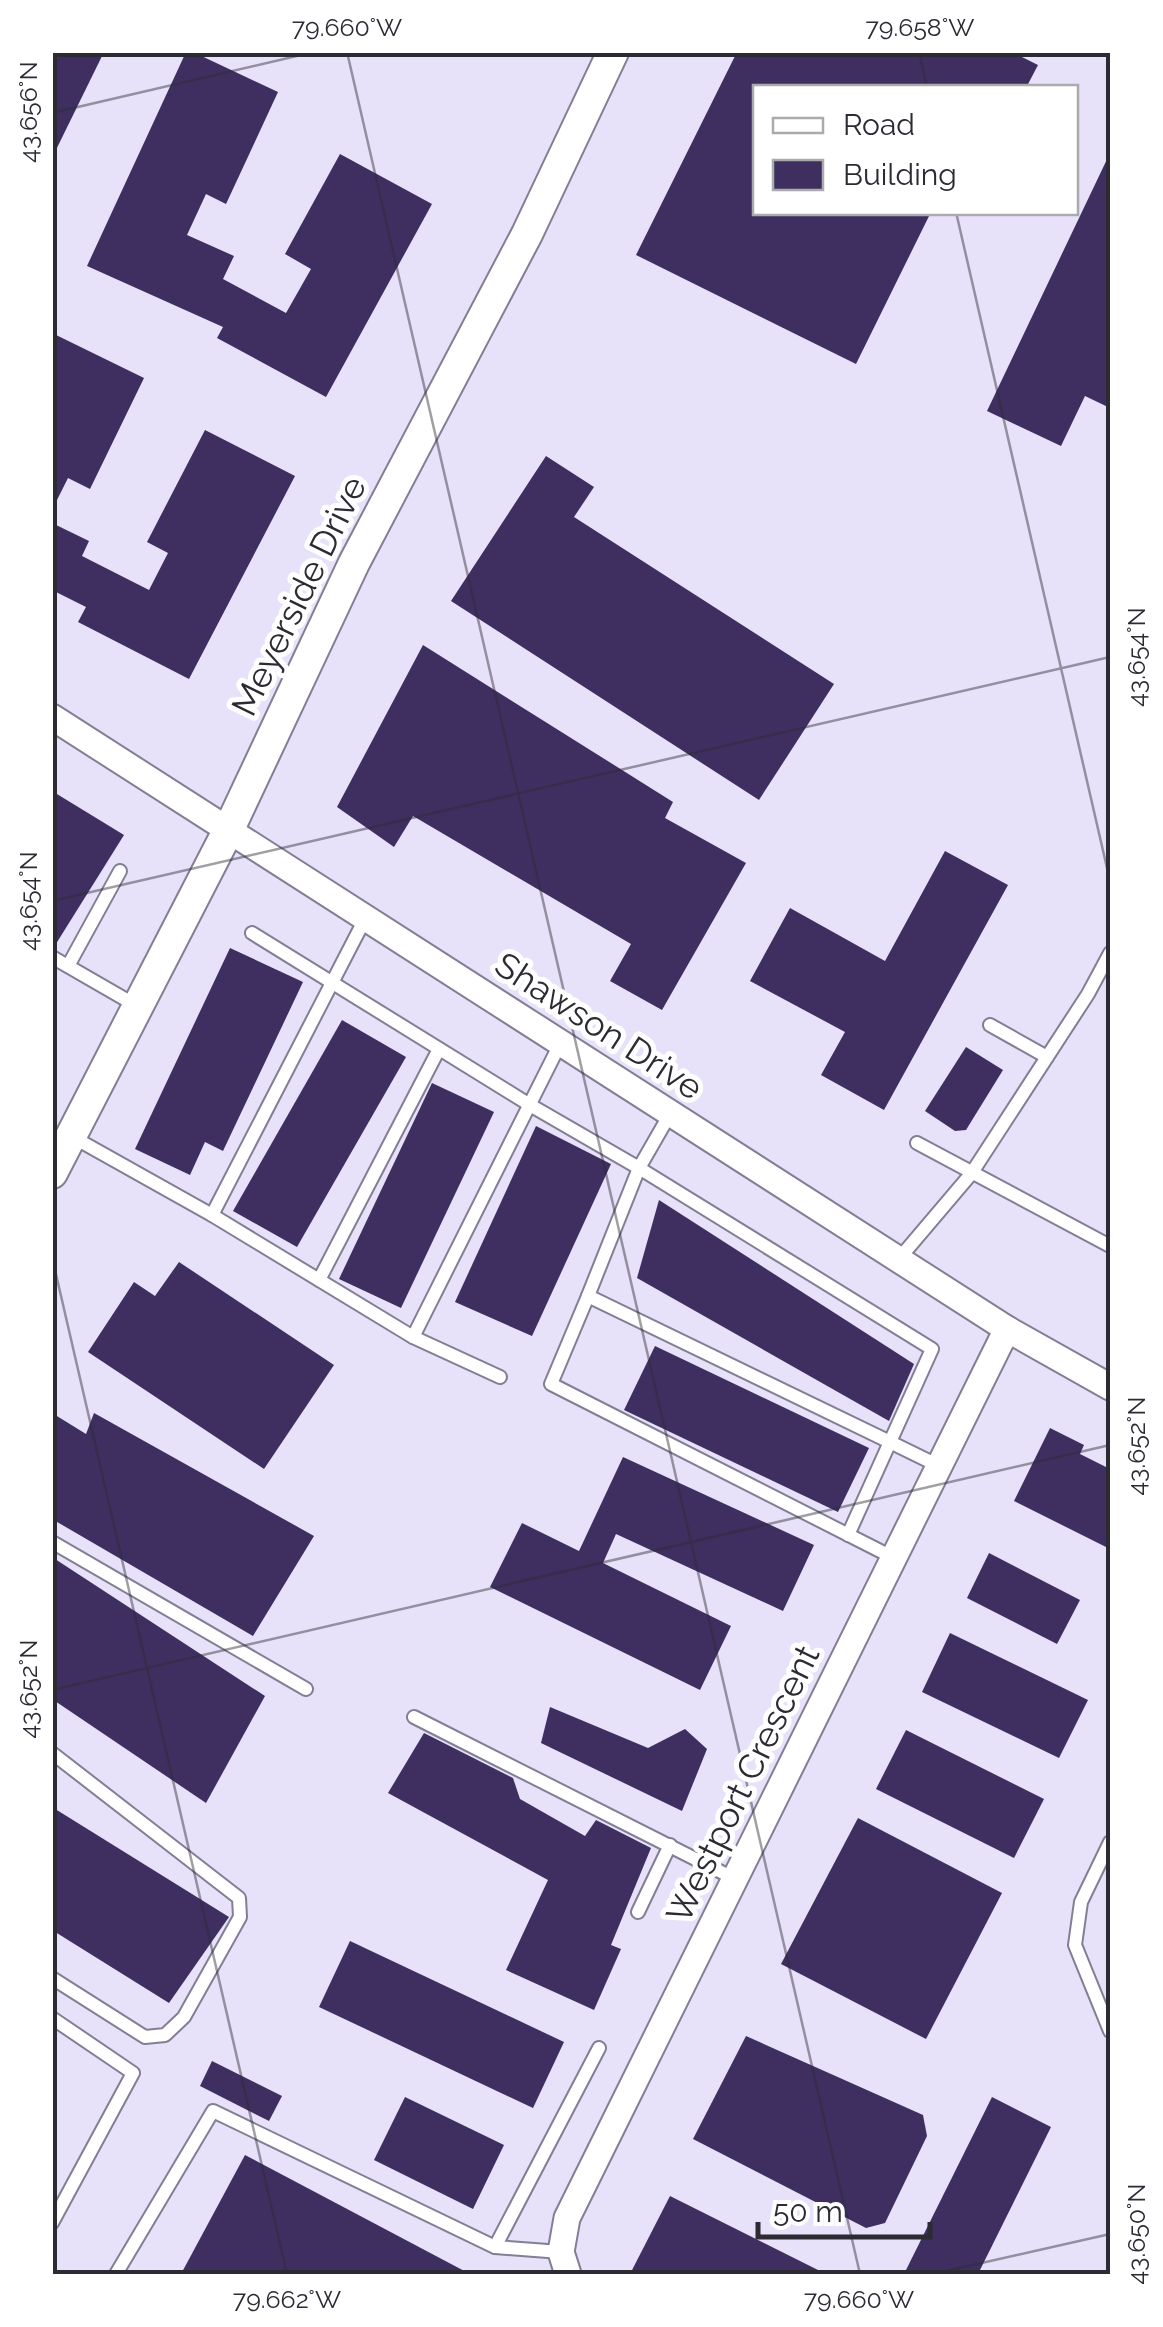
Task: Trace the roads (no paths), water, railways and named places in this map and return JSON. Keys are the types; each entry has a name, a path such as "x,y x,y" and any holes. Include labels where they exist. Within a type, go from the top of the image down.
{"street":[{"name":"Meyerside Drive","path":"52,1173 229,829 332,606 532,224 613,52"},
{"name":"Shawson Drive","path":"52,717 1007,1329 1110,1386"},
{"name":"Westport Crescent","path":"564,2263 568,2218 1007,1329"}],"lane":[{"path":"68,966 120,871"},
{"path":"212,1215 366,917"},
{"path":"252,933 932,1349 848,1534"},
{"path":"898,1260 971,1174 1110,953"},
{"path":"52,957 138,1006"},
{"path":"990,1025 1047,1058"},
{"path":"413,1338 561,1042"},
{"path":"320,1280 438,1048"},
{"path":"670,1114 640,1168 551,1384 894,1558"},
{"path":"72,1136 212,1215 413,1338 500,1377"},
{"path":"918,1143 1110,1246"},
{"path":"588,1296 939,1466"},
{"path":"52,1542 306,1688"},
{"path":"414,1717 735,1879"},
{"path":"52,1754 238,1898 240,1917 184,2018 165,2035 145,2037 52,1978"},
{"path":"1110,1842 1081,1902 1075,1944 1110,2031"},
{"path":"638,1912 670,1845"},
{"path":"52,2018 133,2072 52,2223"},
{"path":"496,2247 599,2048"},
{"path":"116,2274 213,2111 496,2247 564,2263"}]}
